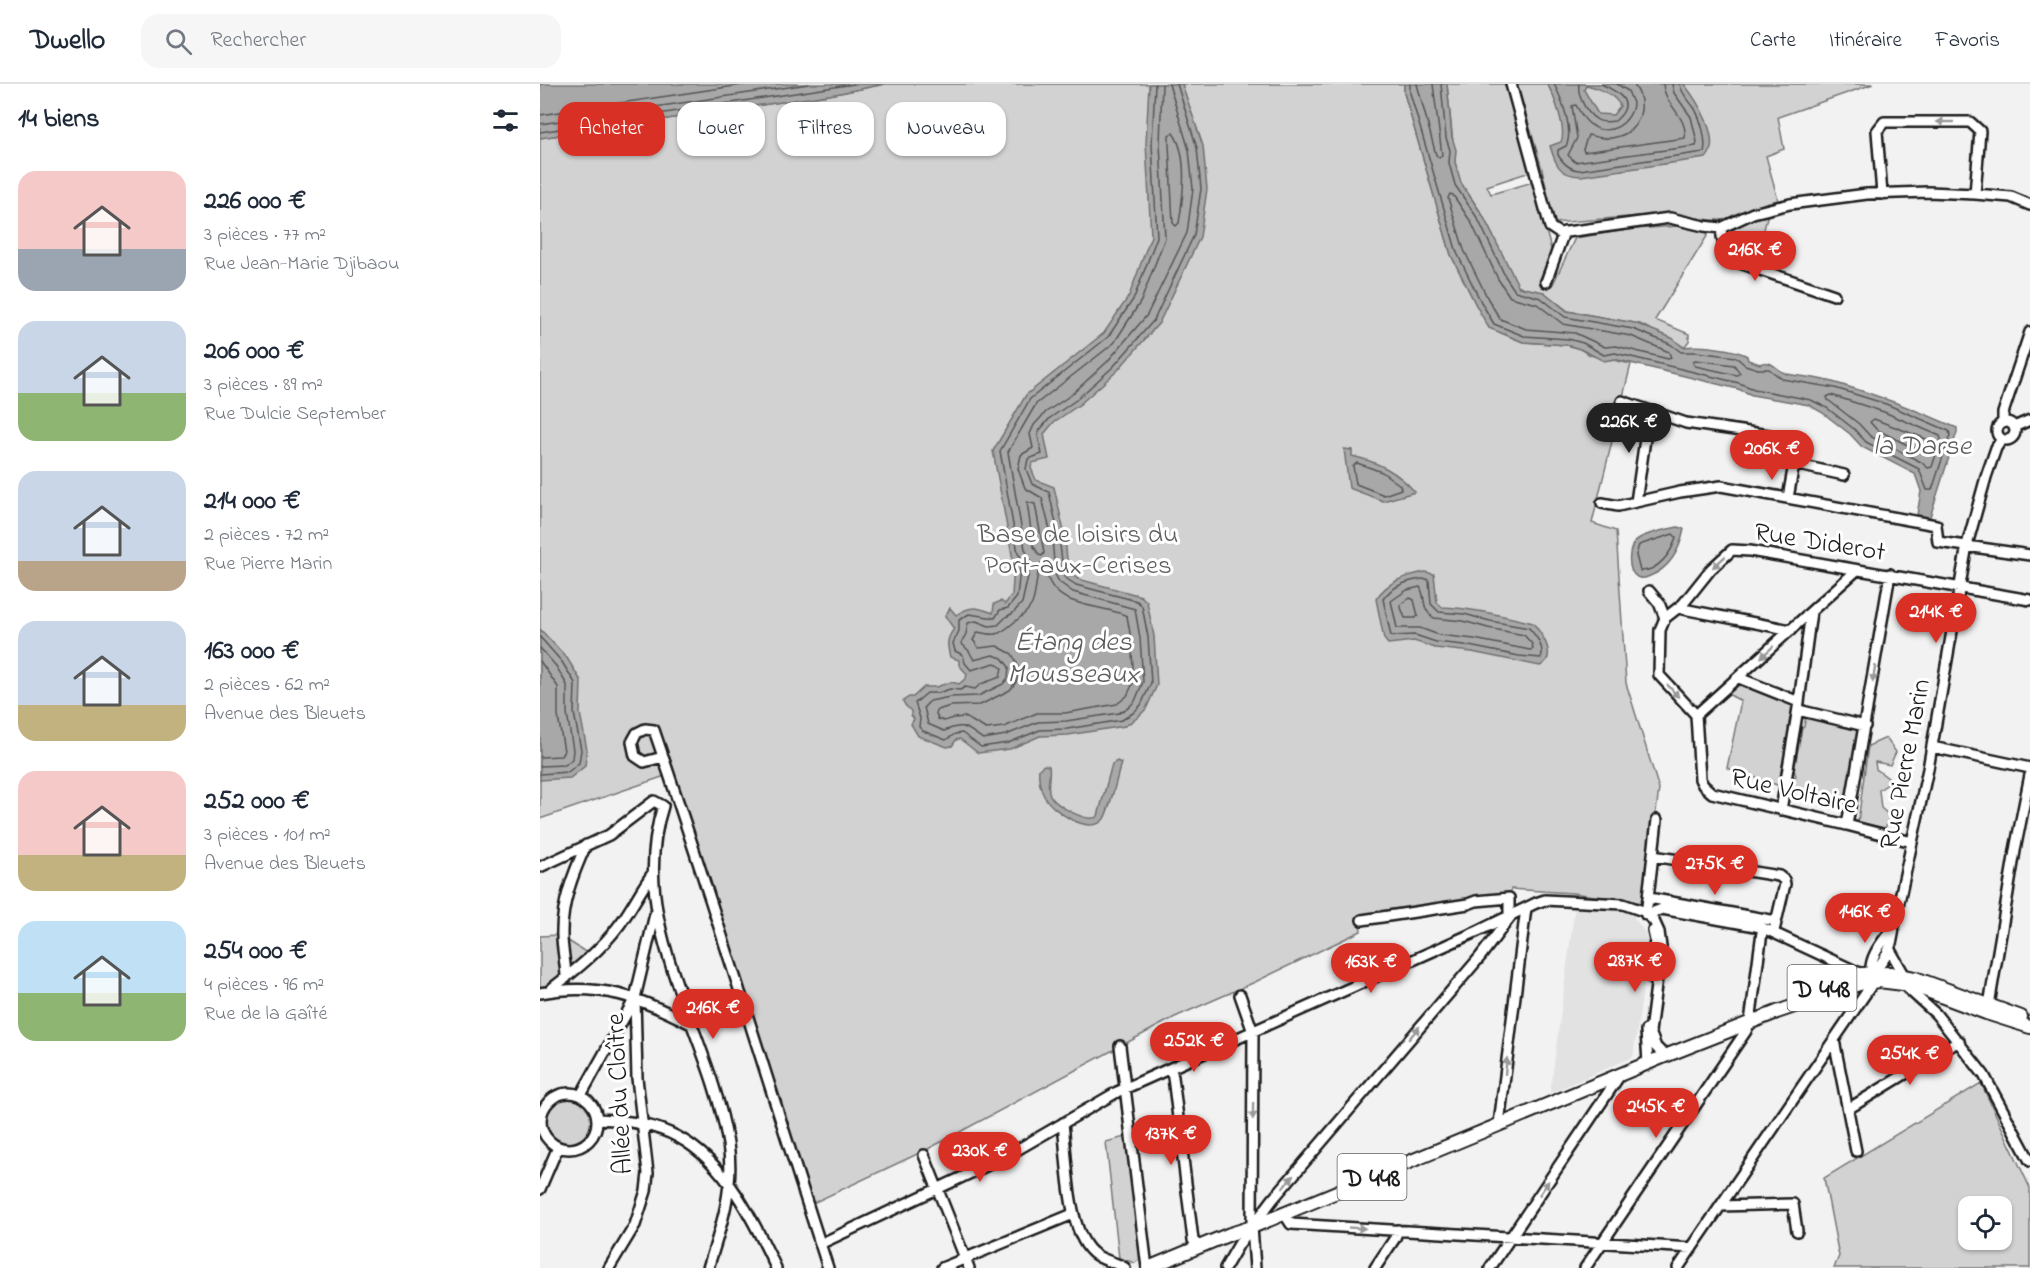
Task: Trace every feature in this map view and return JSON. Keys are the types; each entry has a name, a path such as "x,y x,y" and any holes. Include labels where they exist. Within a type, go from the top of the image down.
{"main road":[{"name":"D 448","path":"1148,1268 1665,1056 1869,976"},
{"name":"D 448","path":"1777,1012 1804,996 1869,976 1903,980 1986,1013 2030,1027"},
{"name":"D 448","path":"1925,990 1989,1005 2030,1022"}],"street":[{"path":"1511,84 1551,227 1559,233 1670,218 1721,228 1753,213 1790,204 1882,194 1928,192 1975,194 2011,197 2030,205"},
{"path":"1882,194 1877,132 1884,122 1970,122 1980,131 1975,194"},
{"path":"1721,228 1723,248 1728,256 1737,262 1834,295"},
{"path":"1546,282 1564,232"},
{"path":"2003,423 2003,413 2030,332"},
{"path":"1622,401 1686,423 1769,435 1787,441 1794,450 1788,498"},
{"path":"1636,502 1649,411"},
{"path":"2014,427 2030,420"},
{"path":"2003,423 2011,423 2014,427 2015,433 2012,438 2002,439 1998,435 1997,429 2003,423"},
{"name":"Rue Pierre Marin","path":"1890,950 1932,747 1967,545 1986,477 1996,448 2002,439"},
{"path":"1794,464 1844,475"},
{"path":"1602,503 1618,506 1680,492 1721,486 1936,525 1938,542 2030,555"},
{"name":"Rue Diderot","path":"1665,618 1678,608 1711,569 1732,550 1890,574 2030,600"},
{"path":"1649,591 1659,603 1665,618 1660,630 1659,675 1696,715 1857,570"},
{"path":"1847,825 1890,574"},
{"path":"1678,608 1791,630"},
{"path":"1781,810 1811,612"},
{"path":"1738,678 1798,706 1865,726"},
{"name":"Rue Voltaire","path":"1696,715 1700,779 1703,786 1712,793 1912,842"},
{"path":"1932,747 2030,768"},
{"path":"663,756 828,1268"},
{"path":"1989,1005 2030,775"},
{"path":"540,867 609,835 654,801 663,806 654,851 656,911 667,955 711,1077 728,1145 729,1184 720,1229 708,1268"},
{"path":"1648,1064 1645,1033 1655,940 1646,915 1657,820"},
{"path":"566,978 562,936 564,915 572,879 586,845"},
{"path":"1653,856 1779,876 1784,880 1785,885 1775,926"},
{"path":"544,992 566,978 592,956 613,933 653,873"},
{"path":"1225,1268 1252,1227 1480,957 1511,916 1509,898 1476,901 1362,920"},
{"path":"1649,898 1775,926 1869,976"},
{"path":"820,1244 1002,1158 1125,1089 1545,900 1623,904 1636,908 1657,926 1661,939 1650,1032 1656,1047 1665,1056"},
{"path":"1496,1125 1526,908"},
{"path":"1646,915 1662,909 1761,927 1775,926"},
{"name":"Allée du Cloître","path":"609,1268 627,1240 643,1202 648,1173 638,1078 635,998 656,911"},
{"name":"Rue Pierre Marin","path":"1869,976 1874,956 1894,925"},
{"path":"1585,1268 1740,1041 1750,1022 1762,932"},
{"path":"1678,1268 1870,987 1869,976 1890,950"},
{"path":"1890,950 1903,980"},
{"path":"544,992 564,989 604,990 635,998 693,1025"},
{"path":"1925,990 1936,1014 1959,1041 1993,1089 2030,1161"},
{"path":"1240,995 1253,1032 1252,1227 1255,1268"},
{"path":"581,1095 635,998"},
{"path":"1834,1040 1856,1152"},
{"path":"1848,1109 1959,1041"},
{"path":"1120,1046 1148,1268"},
{"path":"1171,1069 1193,1240 1198,1247"},
{"path":"1490,1268 1620,1075"},
{"path":"563,1093 581,1095 592,1104 598,1119 595,1133 586,1144 577,1148 558,1147 551,1143 542,1131 540,1115 548,1101 555,1096 563,1093"},
{"path":"598,1119 621,1120 678,1137 704,1157 729,1184 755,1223 777,1268"},
{"path":"1063,1123 1073,1214 1079,1237 1097,1257 1125,1268"},
{"path":"540,1189 558,1147"},
{"path":"924,1155 969,1268"},
{"path":"1720,1206 1793,1204 1797,1231"},
{"path":"1284,1213 1291,1224 1692,1248"},
{"path":"942,1268 1073,1214"},
{"path":"1375,1268 1398,1230"}],"shaded area":[{"path":"1575,906 1635,911 1634,918 1645,932 1649,950 1633,1057 1550,1093"}],"green space":[{"name":"Base de loisirs du Port-aux-Cerises","path":"885,84 1404,84 1404,93 1451,255 1489,328 1523,342 1567,345 1590,355 1631,364 1592,523 1616,531 1626,683 1659,789 1644,903 1573,893 1511,889 1511,896 1359,918 1361,931 1255,982 1175,1017 928,1149 811,1204 668,775 540,819 540,138 558,135 558,156 665,156 665,119 677,118 677,156 765,156 765,104 777,103 777,156 874,156 874,102 781,102"},
{"path":"1447,84 1505,84 1530,172 1487,186 1491,194 1533,182 1552,253 1539,281 1552,286 1575,238 1634,229 1679,226 1709,233 1655,320 1689,334 1689,341 1684,347 1640,324 1568,311 1551,298 1517,285 1482,214 1461,183 1455,163"},
{"path":"1517,84 1873,84 1778,117 1784,149 1766,156 1778,200 1765,203 1729,220 1664,214 1554,223 1542,169"},
{"path":"1768,213 1758,254 1753,254 1748,260 1730,246 1731,231 1754,216"},
{"path":"1739,682 1793,703 1791,720 1793,721 1780,786 1727,768 1741,701 1726,693"},
{"path":"1806,715 1860,726 1847,807 1788,788 1790,777 1796,776 1794,770"},
{"path":"1886,738 1896,752 1890,765 1875,762 1876,769 1892,781 1879,790 1881,808 1891,817 1885,828 1858,822 1868,746"},
{"path":"559,935 592,956 548,991 540,988 540,936"},
{"path":"1981,1083 2030,1188 2030,1268 1834,1268 1839,1256 1824,1178"},
{"path":"1123,1093 1142,1258 1135,1263 1119,1258 1106,1142 1125,1137 1120,1095"},
{"path":"564,1096 574,1096 587,1103 594,1116 594,1126 587,1139 574,1146 564,1146 555,1142 548,1135 544,1126 544,1116 548,1107 555,1100"}],"water":[{"path":"540,84 885,84 765,104 765,102 677,102 677,118 665,119 665,102 558,102 558,135 540,138"},
{"name":"Étang des Mousseaux","path":"1149,84 1182,84 1203,146 1207,189 1200,237 1159,323 1117,371 1079,405 1054,422 1044,434 1049,459 1032,463 1031,468 1036,480 1054,487 1065,536 1068,572 1078,579 1141,596 1147,602 1154,636 1157,685 1146,709 1125,726 1068,735 1040,736 1010,749 978,753 960,739 947,747 918,736 911,724 914,719 911,711 903,701 913,697 924,687 936,687 951,682 959,684 966,678 967,674 959,665 959,660 950,657 949,653 948,639 954,629 945,616 950,608 956,615 974,608 993,613 994,604 1001,601 1005,604 1012,595 1014,565 1017,562 1013,560 993,451 1026,395 1104,333 1129,296 1151,236 1146,144"},
{"name":"la Darse","path":"1404,84 1447,84 1452,137 1456,150 1455,162 1461,183 1483,216 1519,287 1544,292 1567,311 1635,323 1672,338 1683,347 1706,347 1741,353 1747,356 1748,360 1760,364 1771,364 1787,374 1824,380 1852,388 1897,403 1957,428 1930,517 1917,515 1921,491 1915,474 1862,447 1850,434 1809,405 1752,395 1738,389 1614,359 1604,361 1567,345 1523,342 1489,328 1451,255 1404,93"},
{"path":"1547,84 1684,84 1706,120 1710,131 1710,150 1706,158 1581,176 1568,174 1556,163 1550,146 1561,142 1562,129","holes":["1586,85 1615,98 1620,106 1613,115 1598,114 1584,90"]},
{"path":"1344,449 1352,450 1352,456 1387,469 1415,492 1383,501 1349,488"},
{"path":"1678,527 1684,529 1677,551 1668,563 1657,573 1648,577 1637,577 1633,574 1630,552 1635,542 1647,535"},
{"path":"1425,572 1434,574 1437,602 1442,607 1499,615 1533,623 1547,645 1548,657 1545,662 1540,666 1472,652 1435,648 1414,641 1388,644 1384,639 1376,599 1398,580"},
{"path":"540,629 567,658 581,681 580,713 587,750 585,766 570,778 540,780"},
{"path":"1117,761 1121,763 1111,802 1103,820 1096,824 1080,823 1062,814 1048,802 1043,793 1039,769 1044,765 1049,766 1048,788 1053,799 1065,809 1080,816 1094,818 1098,816 1112,764"}]}
